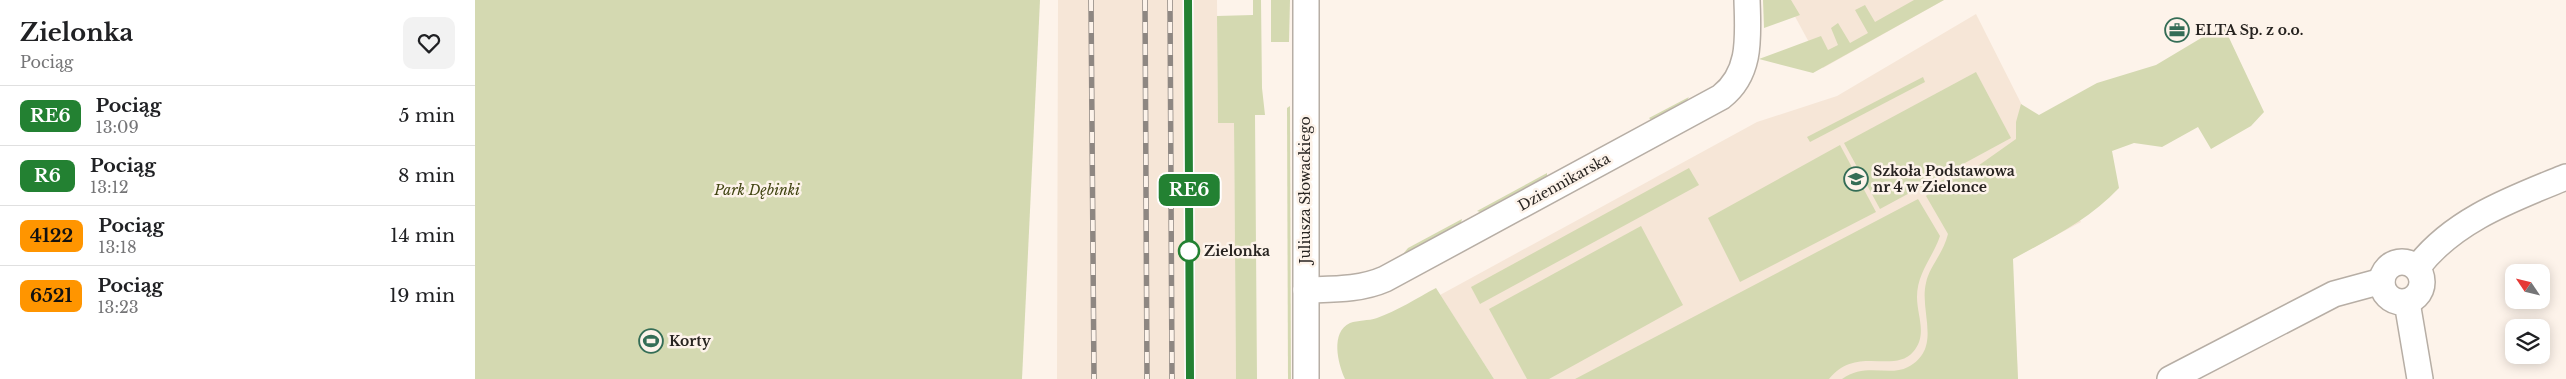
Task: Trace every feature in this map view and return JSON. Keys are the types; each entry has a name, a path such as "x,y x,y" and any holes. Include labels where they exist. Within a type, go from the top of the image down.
{"street":[{"name":"Juliusza Słowackiego","path":"1306,0 1306,379"},
{"name":"Dziennikarska","path":"1306,290 1359,287 1385,279 1721,97 1735,84 1744,66 1748,40 1740,2"},
{"path":"2417,268 2443,238 2468,222 2487,211 2566,176"},
{"path":"2398,262 2411,264 2417,268 2421,273 2422,288 2419,294 2407,302 2395,301 2389,298 2385,293 2382,281 2387,269 2398,262"},
{"path":"2170,379 2334,294 2382,281"},
{"path":"2407,302 2420,379"}],"shaded area":[{"path":"1058,0 1217,0 1218,122 1234,123 1236,379 1057,379"},
{"path":"1786,0 1944,0 1823,68"},
{"name":"Szkoła Podstawowa nr 4 w Zielonce","path":"1976,14 2081,222 2012,259 2018,379 1494,379 1440,295 1757,122 1837,96"}],"green space":[{"name":"Park Dębinki","path":"475,0 1040,0 1022,379 475,379"},
{"path":"1253,0 1261,0 1262,88 1265,115 1255,115 1257,379 1236,379 1234,123 1218,123 1217,16 1253,15"},
{"path":"1271,0 1290,0 1289,42 1271,42"},
{"path":"1763,0 1791,0 1800,15 1764,28"},
{"path":"1914,0 1944,0 1813,73 1759,59 1821,36 1828,50 1838,45 1831,28 1838,23 1850,43 1868,33 1855,10 1865,5 1875,22"},
{"path":"2223,25 2264,112 2251,126 2211,149 2198,127 2162,147 2134,143 2112,151 2119,188 2082,219 2013,259 2018,379 1842,379 1860,371 1901,370 1919,359 1925,350 1927,340 1926,283 1948,234 1926,196 1942,180 1975,168 2016,139 2016,122 2021,104 2039,115 2097,83 2156,65"},
{"path":"1976,72 2011,138 1880,209 1844,143"},
{"path":"1923,77 1925,82 1810,142 1807,137"},
{"path":"1689,97 1687,100 1651,120 1649,118"},
{"path":"1290,106 1291,379 1288,379 1287,108"},
{"path":"1840,145 1876,212 1740,282 1708,218"},
{"path":"1689,168 1699,185 1480,304 1471,287"},
{"path":"1547,173 1547,176 1480,212 1477,211"},
{"path":"1918,199 1940,236 1922,273 1918,288 1917,304 1921,325 1920,339 1913,352 1905,358 1896,361 1862,361 1851,364 1840,369 1829,379 1575,379"},
{"path":"1462,219 1461,223 1403,254 1408,248"},
{"path":"1641,226 1683,305 1549,379 1527,379 1489,309"},
{"path":"1436,288 1494,379 1345,379 1337,349 1340,333 1344,327 1353,322 1374,319 1384,315"}],"railway":[{"path":"1091,0 1094,379"},
{"path":"1145,0 1147,379"},
{"path":"1170,0 1172,379"},
{"path":"1188,0 1190,379"}],"train":[{"name":"RE6","path":"1188,0 1190,379"}],"place":[{"name":"ELTA Sp. z o.o.","path":"2177,30"},
{"name":"Szkoła Podstawowa nr 4 w Zielonce","path":"1856,179"},
{"name":"Zielonka","path":"1189,251"},
{"name":"Korty","path":"651,341"}]}
